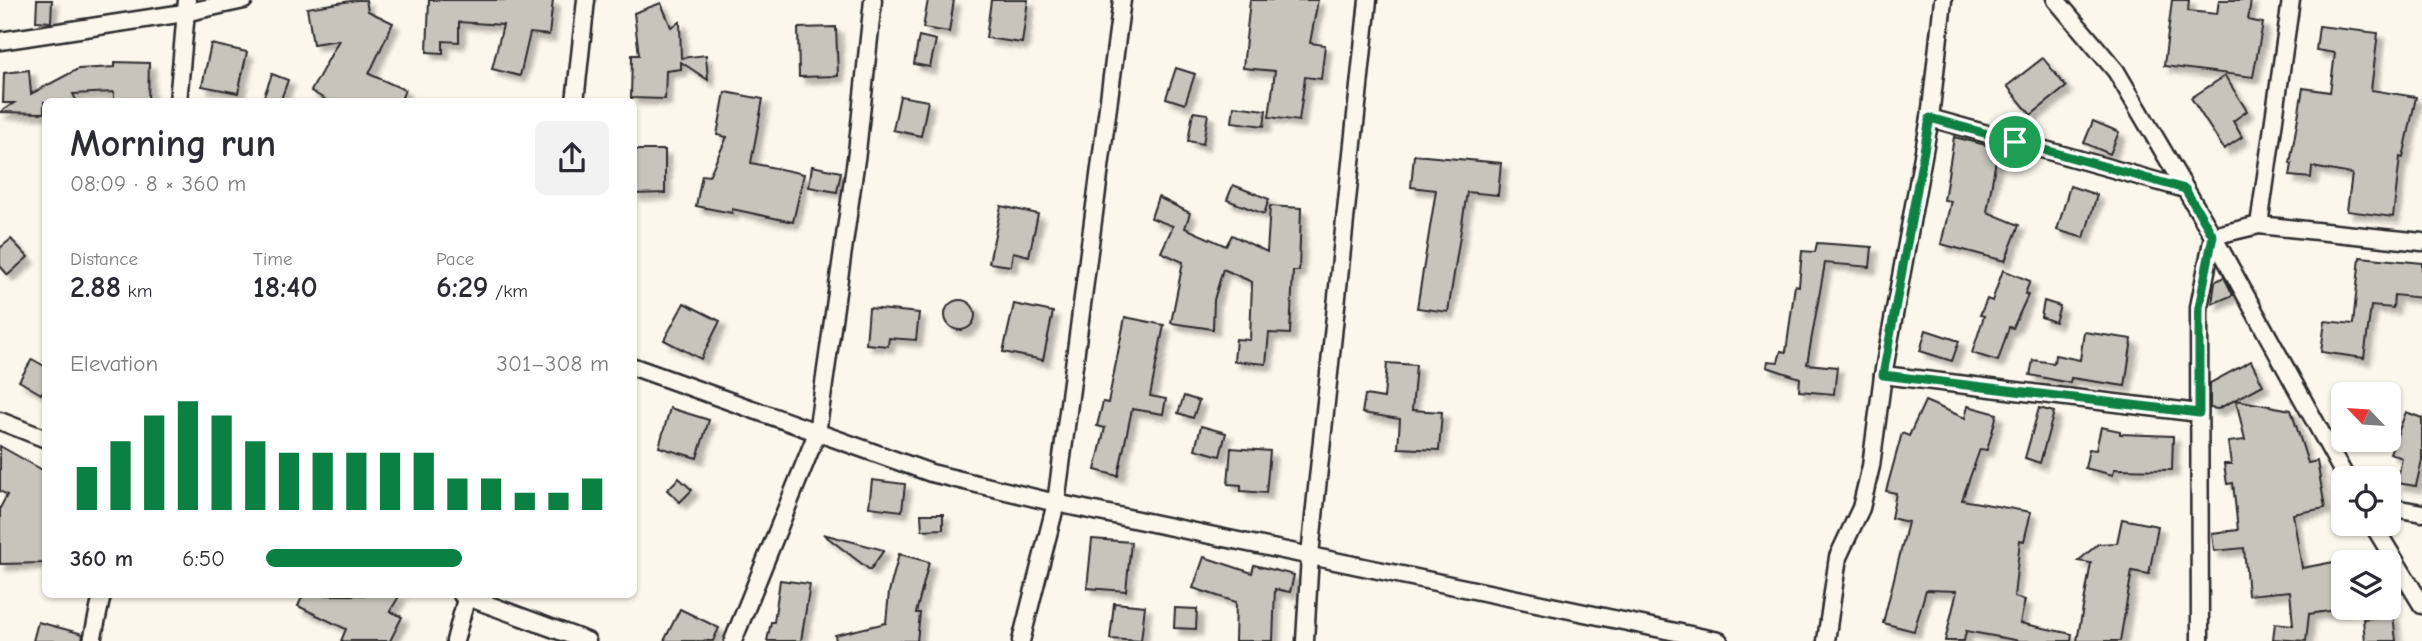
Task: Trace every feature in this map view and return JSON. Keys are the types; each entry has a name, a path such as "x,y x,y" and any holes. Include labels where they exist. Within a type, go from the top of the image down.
{"street":[{"path":"0,40 186,6 244,0"},
{"path":"575,98 586,0"},
{"path":"733,641 817,433 857,152 873,0"},
{"path":"1021,641 1056,503 1122,0"},
{"path":"1305,641 1310,555 1368,0"},
{"path":"1826,641 1838,557 1861,508 1871,466 1883,375 1930,118 1943,0"},
{"path":"2056,0 2116,71 2213,236 2339,466"},
{"path":"2259,225 2291,0"},
{"path":"178,98 186,6"},
{"path":"1930,118 2185,189"},
{"path":"2213,236 2259,225 2422,242"},
{"path":"2200,641 2199,307 2213,236"},
{"path":"637,368 931,472 1056,503 1719,641"},
{"path":"1883,375 2199,413"},
{"path":"0,421 42,437"},
{"path":"2401,509 2422,513"},
{"path":"2380,536 2422,605"},
{"path":"92,641 101,598"},
{"path":"455,641 464,598"},
{"path":"473,598 587,641"}],"building":[{"path":"37,0 52,0 51,22 36,21"},
{"path":"366,0 368,11 393,23 369,74 405,90 402,98 323,98 311,91 339,40 313,44 307,8"},
{"path":"429,0 553,0 549,35 530,33 520,76 492,69 503,25 459,22 459,42 443,41 443,53 427,52"},
{"path":"928,0 954,0 949,32 923,28"},
{"path":"991,0 1028,0 1022,43 986,38"},
{"path":"1250,0 1318,0 1310,43 1325,45 1321,79 1305,77 1299,121 1269,117 1275,71 1243,68"},
{"path":"2172,0 2189,0 2188,11 2217,14 2219,0 2251,0 2248,20 2263,23 2253,77 2164,66"},
{"path":"661,3 671,27 680,22 681,58 706,55 708,80 681,62 681,69 666,71 665,99 631,98 632,55 639,55 634,13"},
{"path":"2319,26 2378,33 2371,90 2416,97 2403,158 2400,157 2393,217 2347,211 2352,174 2312,167 2311,178 2290,176 2303,88 2330,92 2335,53 2316,50"},
{"path":"836,27 838,76 799,77 798,28"},
{"path":"919,36 936,40 930,67 914,64"},
{"path":"211,44 247,52 238,93 202,86"},
{"path":"2043,58 2066,87 2031,115 2007,86"},
{"path":"115,62 149,63 148,98 114,98 114,92 73,94 75,98 42,98 42,113 0,112 14,103 3,103 4,73 29,70 31,94 78,69 115,67"},
{"path":"1176,68 1195,74 1185,104 1166,98"},
{"path":"272,74 288,80 281,98 263,98"},
{"path":"2225,76 2247,111 2233,121 2242,137 2224,149 2191,98"},
{"path":"725,92 763,99 751,163 804,174 793,222 732,209 732,213 696,206 702,175 709,176 727,137 717,135"},
{"path":"900,96 928,101 921,136 893,130"},
{"path":"1234,106 1266,110 1264,126 1232,122"},
{"path":"1193,112 1208,114 1203,144 1188,141"},
{"path":"2093,121 2119,132 2110,154 2084,143"},
{"path":"1954,137 1998,148 1987,212 2019,225 2005,261 1941,244 1951,201 1944,200"},
{"path":"637,150 665,150 665,193 637,194"},
{"path":"1414,155 1501,163 1498,195 1467,192 1448,312 1417,308 1436,190 1411,187"},
{"path":"812,166 841,172 837,192 809,187"},
{"path":"1233,185 1269,199 1264,214 1227,200"},
{"path":"2070,186 2097,195 2084,238 2057,230"},
{"path":"1158,197 1190,213 1185,228 1226,246 1232,235 1267,252 1270,206 1301,208 1299,271 1293,271 1290,334 1269,333 1266,364 1234,361 1236,339 1250,340 1252,282 1223,269 1214,300 1213,329 1171,323 1183,262 1161,252 1173,226 1151,218"},
{"path":"1001,206 1038,214 1029,256 1013,252 1011,266 989,263"},
{"path":"11,239 28,257 8,275 0,266 0,248"},
{"path":"1817,243 1872,247 1870,267 1825,263 1807,364 1837,367 1834,394 1799,391 1800,378 1767,367 1768,361 1778,362 1781,351 1786,352 1795,285 1799,286 1802,251 1815,252"},
{"path":"2360,257 2422,263 2422,298 2394,295 2393,308 2371,306 2364,358 2321,352 2325,321 2353,324"},
{"path":"2003,270 2030,281 2025,294 2028,295 2013,328 2009,327 1998,361 1972,353 1984,316 1980,315 1987,299 1992,301"},
{"path":"2224,277 2233,295 2212,304 2215,282"},
{"path":"960,300 966,301 974,309 974,321 966,329 960,330 954,329 946,321 945,315 946,309 954,301"},
{"path":"2044,301 2060,306 2055,322 2041,317"},
{"path":"684,303 720,321 701,359 664,340"},
{"path":"1014,304 1053,312 1043,360 1003,352"},
{"path":"869,308 919,313 916,340 889,338 888,346 866,344"},
{"path":"1125,317 1164,325 1150,396 1166,399 1163,414 1132,409 1118,476 1095,470 1105,428 1097,426 1103,402 1108,403"},
{"path":"1926,330 1959,341 1952,361 1920,351"},
{"path":"2084,332 2132,339 2125,386 2071,378 2070,383 2030,375 2033,360 2054,363 2055,355 2080,360"},
{"path":"32,359 42,365 41,394 19,381"},
{"path":"2251,361 2263,385 2218,409 2210,408 2210,383"},
{"path":"1387,363 1416,365 1412,410 1442,412 1439,450 1398,448 1400,419 1362,413 1365,395 1384,398"},
{"path":"1184,396 1199,401 1193,418 1178,413"},
{"path":"2236,400 2291,410 2308,463 2317,461 2325,508 2293,514 2302,568 2331,563 2331,611 2309,614 2306,641 2273,639 2275,623 2293,625 2290,591 2248,595 2244,548 2214,551 2212,533 2238,530 2233,483 2227,484 2224,464 2231,464 2228,442 2245,440"},
{"path":"1925,401 1965,418 1968,406 1997,414 1987,450 1980,449 1962,500 2031,512 2024,541 2020,540 2014,597 2025,600 2020,623 2072,634 2071,641 2020,641 1966,631 1964,641 1945,641 1957,591 1926,590 1914,631 1883,623 1908,522 1891,518 1896,493 1886,491 1902,433 1909,436"},
{"path":"670,408 709,420 697,458 659,447"},
{"path":"2039,408 2054,412 2040,463 2025,458"},
{"path":"2406,412 2422,418 2422,460 2416,486 2401,484 2402,458 2390,453 2401,452 2401,425"},
{"path":"1201,426 1226,433 1220,456 1195,449"},
{"path":"2101,427 2120,431 2120,434 2173,436 2172,470 2114,469 2113,475 2085,468 2089,449 2096,450"},
{"path":"0,446 42,470 42,563 0,564 0,508 7,495 0,491"},
{"path":"1231,448 1270,451 1266,493 1241,491 1241,485 1228,484"},
{"path":"679,478 692,490 680,502 667,490"},
{"path":"872,480 905,484 902,511 869,507"},
{"path":"921,514 943,514 943,529 922,530"},
{"path":"2122,519 2158,526 2149,574 2132,571 2120,641 2077,641 2091,563 2078,561 2098,544 2117,543"},
{"path":"823,534 884,550 870,570"},
{"path":"1092,539 1131,542 1126,591 1087,588"},
{"path":"899,554 929,562 916,613 920,613 917,641 836,641 835,635 886,623 889,592"},
{"path":"1204,557 1252,573 1254,565 1294,575 1290,592 1275,589 1273,641 1235,641 1236,602 1193,588"},
{"path":"780,580 810,584 801,641 767,641 771,622 774,622"},
{"path":"302,598 398,598 390,611 402,617 390,641 341,641 346,629 298,606"},
{"path":"1114,603 1145,606 1141,641 1110,639"},
{"path":"1175,608 1197,609 1196,629 1174,628"},
{"path":"680,609 719,628 713,641 664,641"},
{"path":"2363,620 2394,620 2396,641 2365,641"},
{"path":"38,622 83,634 82,641 33,641"}],"route":[{"path":"1930,118 2015,142 2185,189 2213,236 2199,307 2199,413 1883,375 1930,118"}]}
